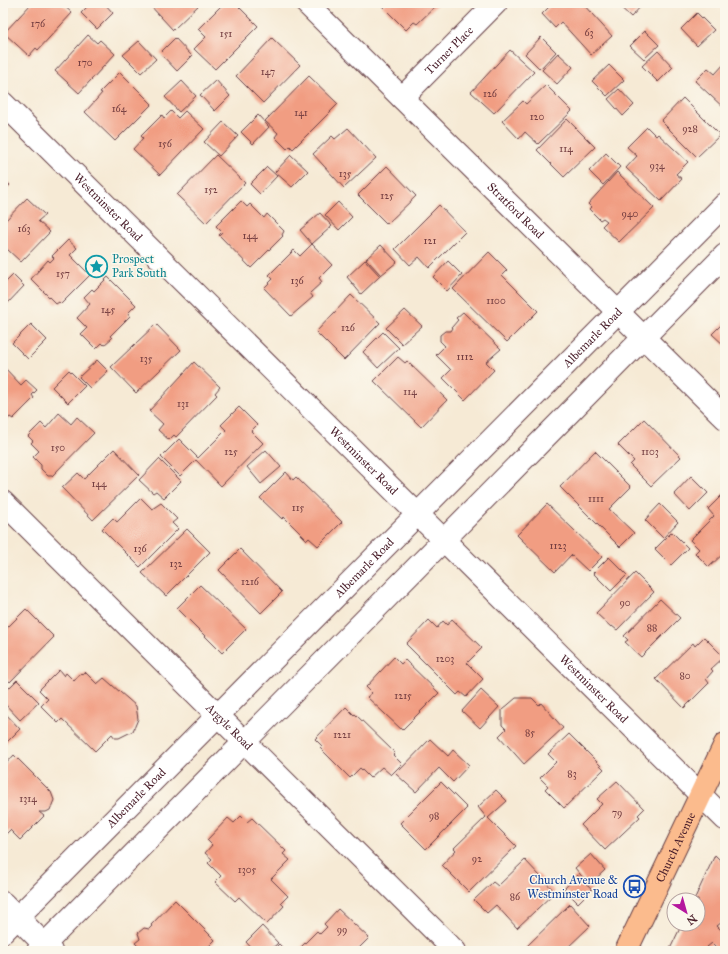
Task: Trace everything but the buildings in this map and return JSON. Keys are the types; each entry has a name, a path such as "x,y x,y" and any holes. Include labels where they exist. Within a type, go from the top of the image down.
{"main road":[{"name":"Church Avenue","path":"626,951 725,744"}],"street":[{"name":"Stratford Road","path":"306,3 725,418"},
{"name":"Turner Place","path":"402,98 496,3"},
{"name":"Westminster Road","path":"3,103 725,819"},
{"name":"Albemarle Road","path":"8,918 218,716 725,204"},
{"path":"8,918 45,949 244,742 725,256"},
{"name":"Argyle Road","path":"3,502 455,951"}],"place":[{"name":"Prospect Park South","path":"97,266"},
{"name":"Church Avenue & Westminster Road","path":"634,887"}]}
